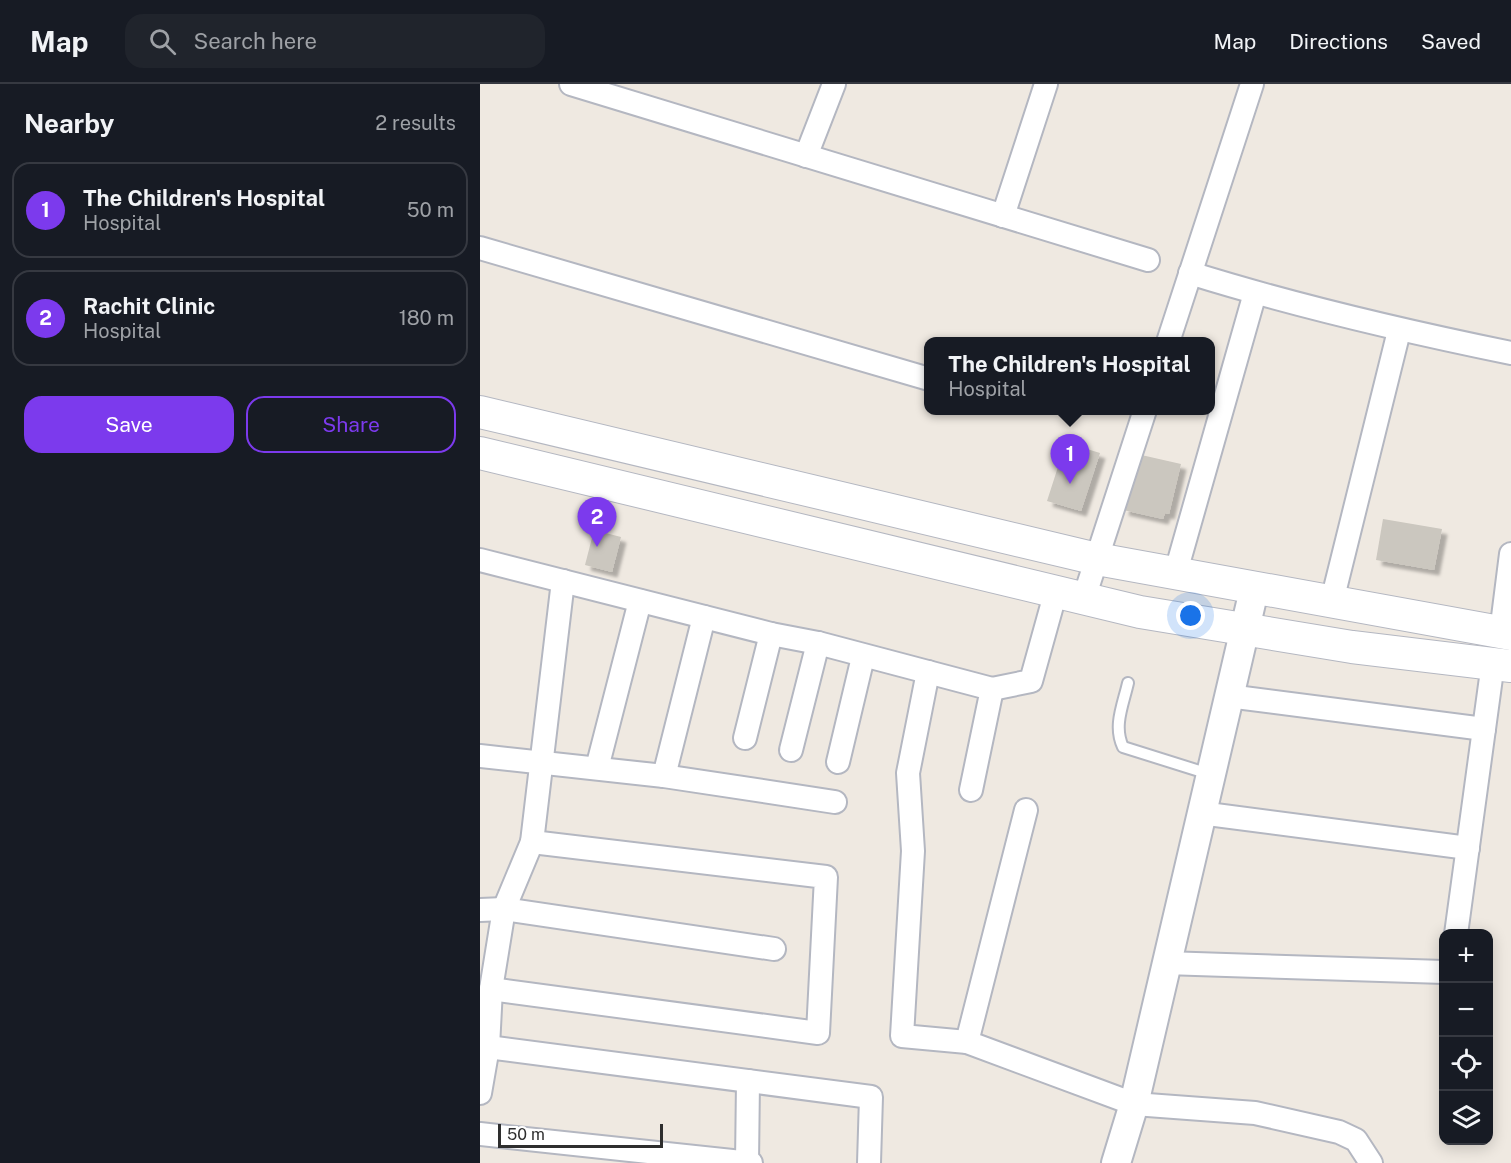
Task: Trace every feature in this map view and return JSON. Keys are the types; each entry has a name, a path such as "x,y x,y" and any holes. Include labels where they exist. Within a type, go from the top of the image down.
{"main road":[{"path":"480,412 1097,559 1254,590 1332,601 1506,634"},
{"path":"480,453 1140,612 1352,648 1502,664"}],"street":[{"path":"571,84 640,94 806,156 1148,260"},
{"path":"806,156 834,84"},
{"path":"1004,216 1046,84"},
{"path":"1170,337 1252,84"},
{"path":"480,248 924,378"},
{"path":"1190,273 1255,293 1399,331 1511,353"},
{"path":"1175,575 1255,293"},
{"path":"1332,601 1399,331"},
{"path":"480,561 771,634 818,643 863,657 992,689 1030,681 1070,595 1097,559 1145,415"},
{"path":"1506,634 1511,554"},
{"path":"480,1093 488,1047 491,989 504,909 532,843 563,581"},
{"path":"1116,1163 1134,1104 1200,813 1254,590"},
{"path":"597,768 640,601"},
{"path":"664,776 704,617"},
{"path":"745,738 771,634"},
{"path":"791,750 818,643"},
{"path":"838,762 863,657"},
{"path":"1457,929 1484,729 1502,664"},
{"path":"928,672 908,773 913,851 902,1036 967,1042 1134,1104 1255,1113 1330,1129 1356,1140 1371,1163"},
{"path":"971,790 992,689"},
{"path":"1228,696 1484,729"},
{"path":"480,756 541,765 597,768 664,776 835,802"},
{"path":"967,1042 1026,810"},
{"path":"1200,813 1468,848"},
{"path":"491,989 818,1033 826,877 532,843"},
{"path":"480,910 504,909 774,950"},
{"path":"1165,963 1439,972"},
{"path":"488,1047 872,1097 869,1163"},
{"path":"480,1134 749,1163 748,1081"}],"lane":[{"path":"1128,683 1118,722 1119,738 1123,747 1210,774"}],"building":[{"path":"1066,442 1078,445 1072,464 1081,467 1087,449 1100,453 1081,511 1047,501"},
{"path":"1137,454 1181,464 1169,514 1165,513 1163,519 1123,510"},
{"path":"1383,519 1442,529 1434,570 1376,560"},
{"path":"594,530 621,537 612,572 585,565"}],"place":[{"name":"The Children's Hospital","path":"1070,484"},
{"name":"Rachit Clinic","path":"597,547"}]}
